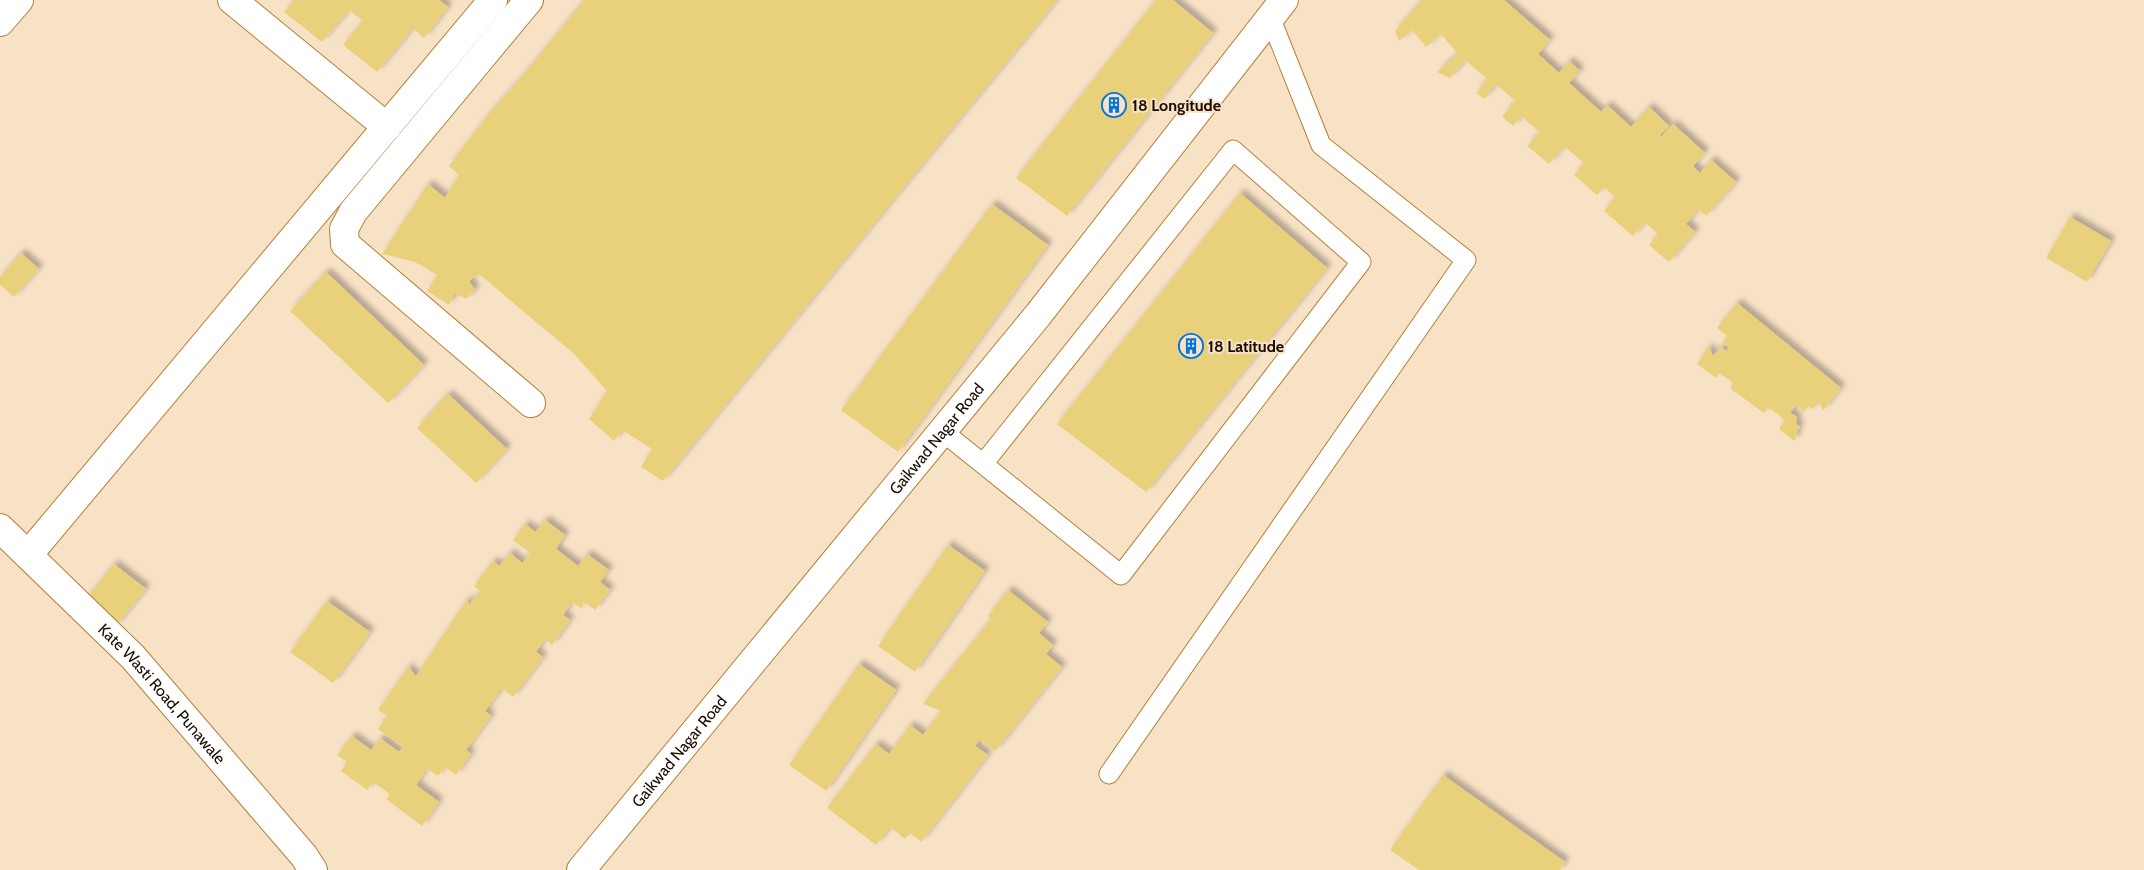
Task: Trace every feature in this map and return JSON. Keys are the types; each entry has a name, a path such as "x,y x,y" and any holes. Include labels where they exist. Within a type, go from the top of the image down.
{"street":[{"path":"0,22 19,0"},
{"path":"232,0 387,127"},
{"path":"28,555 493,0"},
{"path":"529,0 353,212 344,229 345,244 531,403"},
{"name":"Gaikwad Nagar Road","path":"581,870 1038,315 1277,8"},
{"name":"Kate Wasti Road, Punawale","path":"0,528 133,657 304,865"}],"lane":[{"path":"1109,774 1466,260 1321,145 1277,8"},
{"path":"942,431 983,464 1121,575 1361,262 1234,150 983,464"}],"building":[{"path":"294,0 439,0 448,7 424,38 413,28 377,72 343,45 363,21 349,10 322,42 284,12"},
{"path":"584,0 1057,0 663,481 641,467 652,449 622,430 614,441 589,419 607,391 574,354 479,274 469,281 475,290 466,299 455,293 449,305 427,291 437,275 415,262 382,254 428,184 445,198 459,175 449,166 488,115"},
{"name":"18 Longitude","path":"1156,0 1173,0 1213,33 1067,216 1016,178"},
{"path":"1422,0 1504,0 1550,40 1538,54 1559,73 1569,61 1580,71 1569,83 1601,112 1607,105 1631,127 1649,107 1669,126 1660,135 1661,137 1673,124 1705,153 1693,166 1700,173 1711,160 1736,182 1706,216 1699,209 1686,224 1695,232 1669,262 1649,245 1658,234 1645,222 1633,236 1604,211 1615,197 1604,187 1597,195 1574,175 1584,163 1564,146 1549,164 1527,146 1539,132 1521,116 1513,126 1502,117 1515,101 1496,84 1484,99 1476,93 1487,79 1465,60 1450,78 1437,72 1458,54 1441,34 1426,47 1412,30 1399,41 1395,31"},
{"name":"18 Latitude","path":"1240,193 1327,268 1146,492 1057,424"},
{"path":"992,204 1048,245 898,452 841,410"},
{"path":"2070,217 2111,241 2087,282 2046,258"},
{"path":"21,253 39,269 14,297 0,285 0,277"},
{"path":"326,272 424,365 388,403 290,311"},
{"path":"1737,303 1841,388 1823,411 1819,401 1813,409 1808,406 1804,412 1796,405 1790,413 1797,417 1796,424 1800,427 1795,434 1797,436 1794,441 1779,429 1785,420 1768,407 1764,413 1731,389 1732,382 1719,373 1716,378 1697,364 1709,346 1713,356 1721,347 1726,351 1729,347 1722,342 1727,336 1717,328"},
{"path":"448,394 507,449 476,483 417,428"},
{"path":"545,520 565,535 556,549 578,566 587,554 609,570 600,582 610,590 595,610 584,601 582,609 572,602 563,615 570,620 552,645 545,639 536,652 543,657 513,697 502,688 485,711 491,716 466,750 471,754 456,775 445,767 438,776 427,769 416,785 439,802 422,826 386,799 390,794 373,782 367,790 341,771 347,762 337,755 352,736 371,750 380,738 399,752 403,747 378,729 387,716 378,710 408,667 416,676 467,599 469,605 480,591 474,586 493,561 499,566 510,553 522,563 530,553 513,540 525,524 535,532"},
{"path":"948,545 985,571 915,672 878,646"},
{"path":"114,564 146,589 116,626 85,600"},
{"path":"1008,590 1048,622 1039,633 1053,645 1046,654 1062,667 995,751 980,739 975,746 988,755 921,842 910,833 905,839 890,827 876,845 827,808 876,744 889,754 910,725 923,735 941,711 923,704 991,619 988,616"},
{"path":"327,601 370,632 333,683 290,652"},
{"path":"859,664 896,690 826,791 789,765"},
{"path":"1443,775 1565,862 1560,870 1419,870 1390,850"}],"place":[{"name":"18 Longitude","path":"1114,105"},
{"name":"18 Latitude","path":"1191,346"}]}
